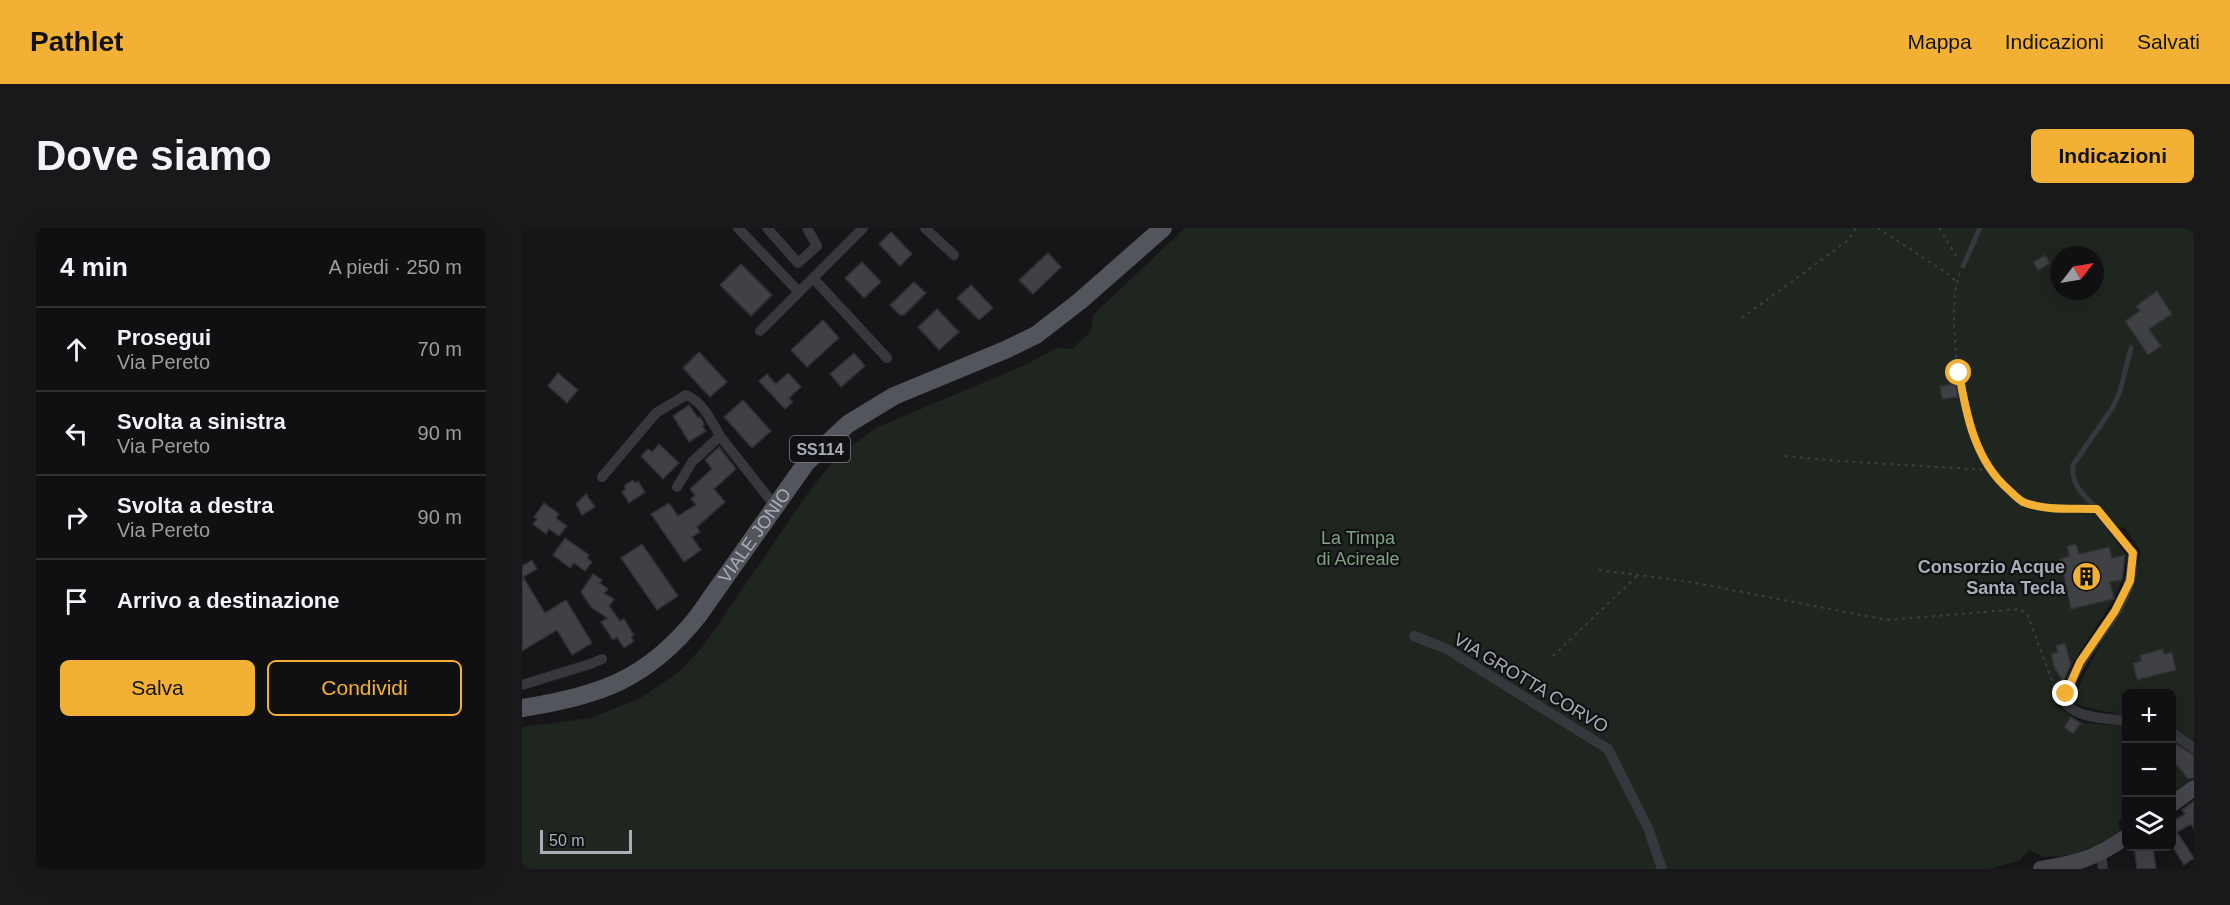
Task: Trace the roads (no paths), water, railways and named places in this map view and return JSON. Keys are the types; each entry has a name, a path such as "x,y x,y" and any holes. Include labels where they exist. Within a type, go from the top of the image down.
{"main road":[{"name":"VIALE JONIO","path":"522,708 576,699 602,690 627,678 668,651 698,616 806,463 848,424 894,396 1036,335 1080,301 1162,228"}],"street":[{"path":"738,228 799,292"},
{"path":"767,228 798,263 817,246 807,228"},
{"path":"760,331 863,228"},
{"path":"925,228 954,255"},
{"path":"813,278 887,358"},
{"path":"602,477 656,412 686,395 695,399 702,406 720,436 775,506"},
{"path":"677,488 692,462 720,436"},
{"path":"2122,720 2079,713 2070,709 2065,703 2066,694 2080,662 2115,611 2130,581 2133,553"},
{"name":"VIA GROTTA CORVO","path":"1414,636 1447,649 1608,749 1648,828 1662,869"},
{"path":"522,685 602,658"},
{"path":"2176,736 2194,748"},
{"path":"2176,801 2194,788"},
{"path":"2041,869 2102,861 2122,842"}],"lane":[{"path":"1963,266 1980,228"},
{"path":"2097,509 2077,486 2072,476 2073,465 2113,407 2131,348"}],"place":[{"name":"Consorzio Acque Santa Tecla","path":"2086,577"}],"park label":[{"name":"La Timpa di Acireale","path":"1358,548"}]}
